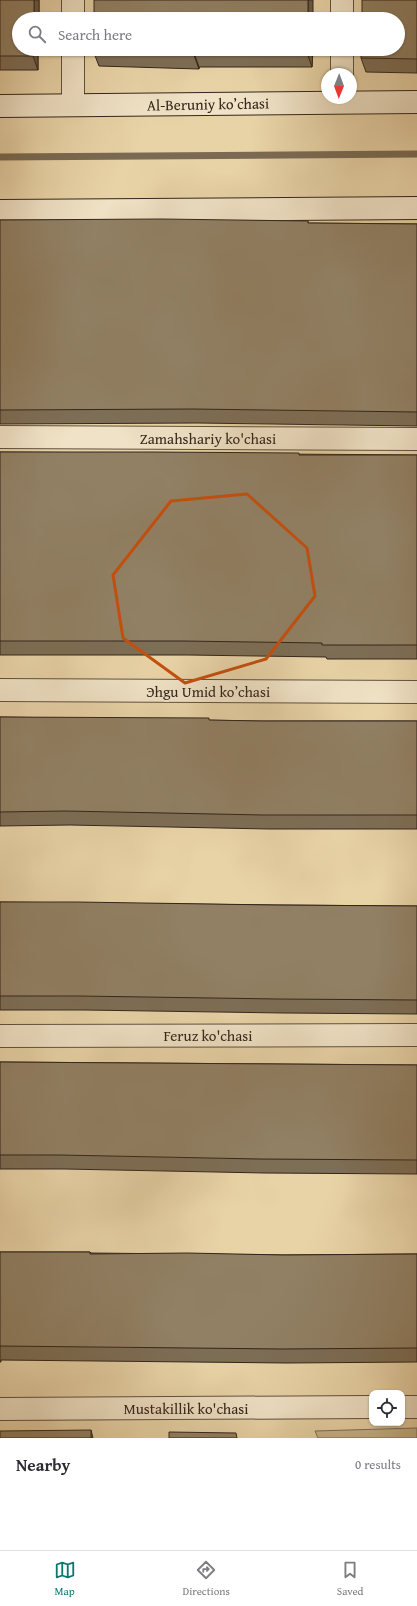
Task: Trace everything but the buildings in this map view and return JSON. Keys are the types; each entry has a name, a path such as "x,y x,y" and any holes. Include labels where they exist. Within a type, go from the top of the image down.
{"street":[{"path":"73,0 73,12"},
{"path":"342,0 342,12"},
{"path":"73,56 73,105"},
{"path":"342,56 342,68"},
{"name":"Al-Beruniy ko’chasi","path":"0,106 321,100"},
{"name":"Al-Beruniy ko’chasi","path":"357,100 417,102"},
{"path":"0,211 417,208"},
{"name":"Zamahshariy ko'chasi","path":"0,437 417,439"},
{"name":"Эhgu Umid ko’chasi","path":"0,690 417,692"},
{"name":"Feruz ko'chasi","path":"0,1036 417,1035"},
{"name":"Mustakillik ko'chasi","path":"0,1409 369,1407"},
{"path":"405,1407 417,1407"}],"highlighted area":[{"path":"247,494 307,548 315,596 266,659 185,683 123,638 113,575 171,501"}],"shaded area":[{"path":"417,1428 417,1438 318,1438 315,1431"}],"waterway":[{"path":"0,157 417,154"}]}
